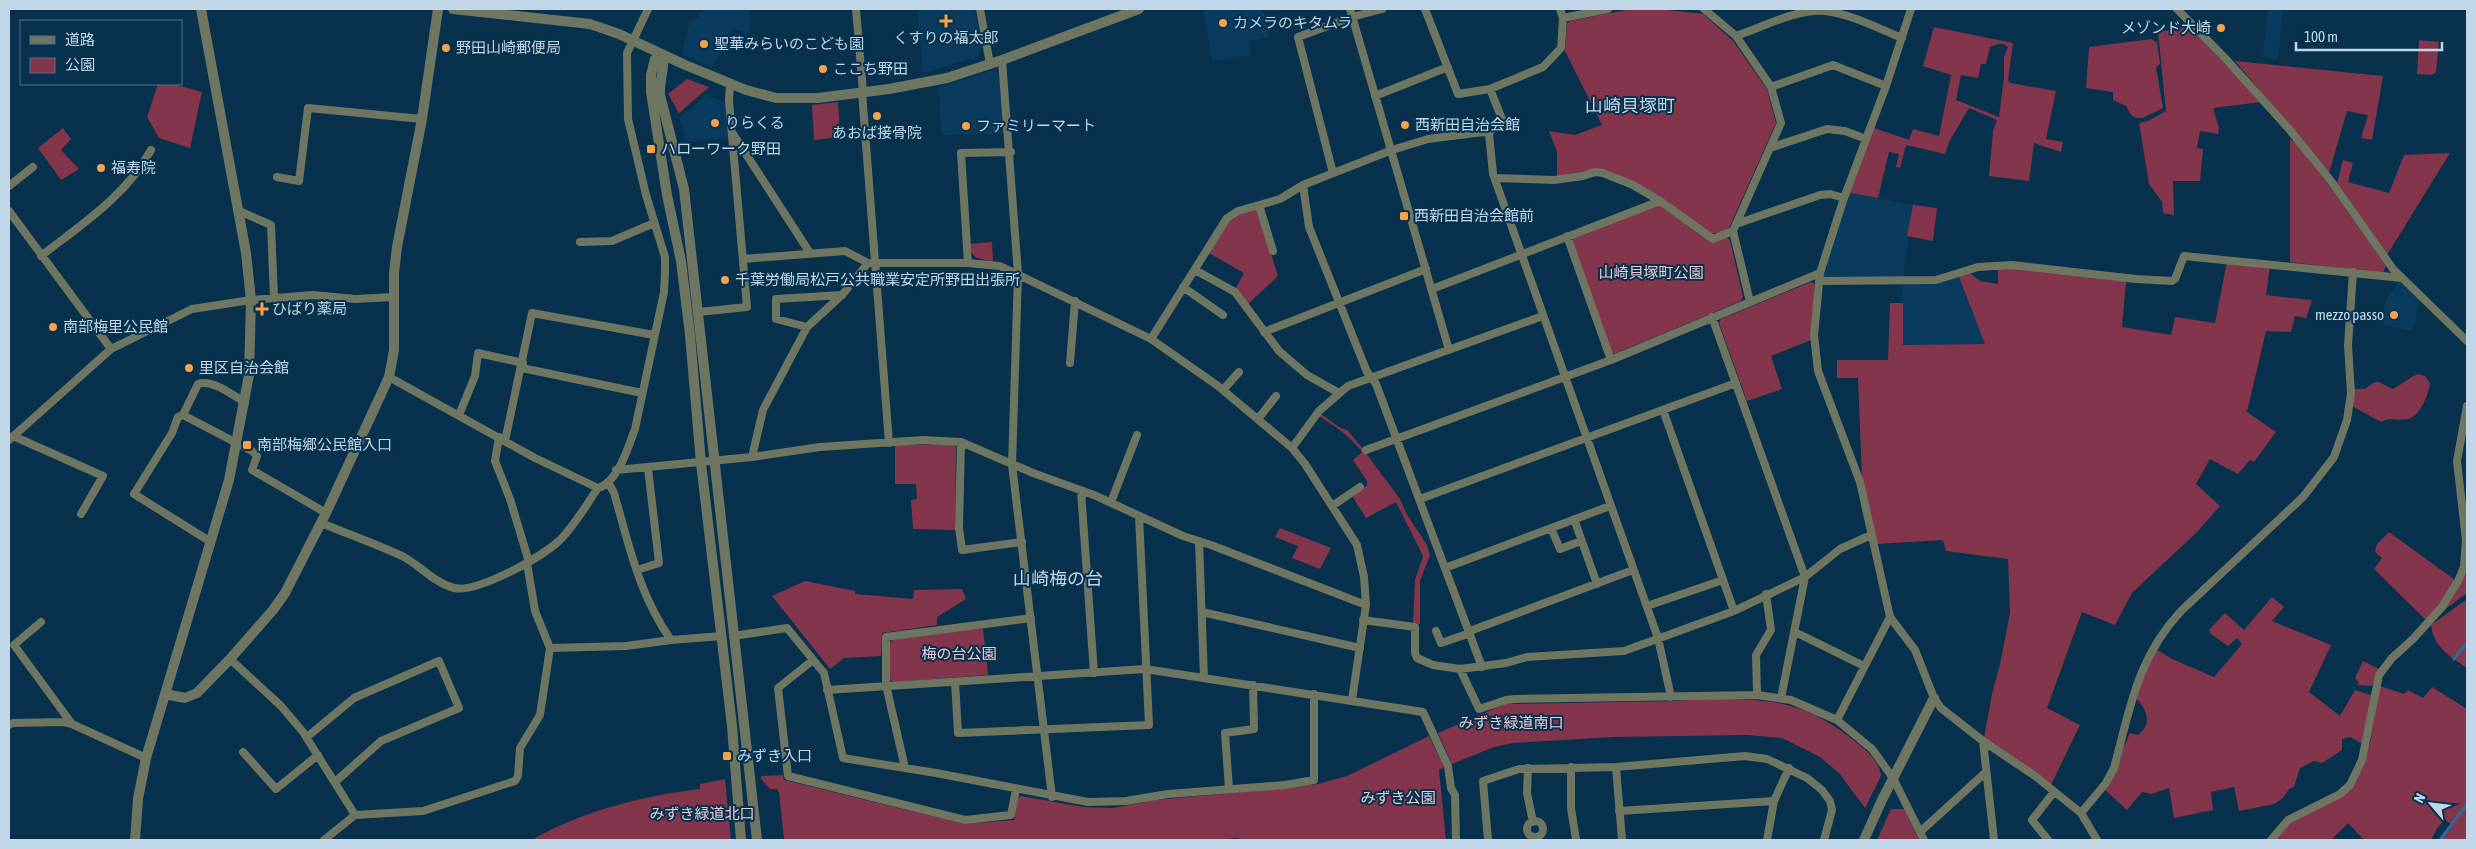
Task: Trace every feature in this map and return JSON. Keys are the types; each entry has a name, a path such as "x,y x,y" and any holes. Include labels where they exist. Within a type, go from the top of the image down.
{"street":[{"path":"134,840 138,798 146,758 238,445 251,346 251,300 240,211 201,9"},
{"path":"165,694 178,698 190,697 230,660 260,627 286,593 326,513 389,377 394,350 394,297 397,247 422,119 438,9"},
{"path":"453,9 590,24 633,40 730,84 776,98 818,98 946,78 1002,60 1139,9"},
{"path":"321,523 403,557 436,580 454,588 482,583 528,562 560,539 598,488 608,482 616,470 628,448 635,429 664,292 665,257 654,222 628,119 627,58 633,40 648,9"},
{"path":"856,9 889,442"},
{"path":"980,9 990,64"},
{"path":"1333,173 1298,37 1351,13 1382,9"},
{"path":"1425,9 1458,94 1490,89 1543,67 1561,48 1563,18 1560,9"},
{"path":"1563,18 1608,9"},
{"path":"1704,9 1736,36 1771,87 1781,123 1734,228 1750,302"},
{"path":"1910,9 1886,86 1844,198 1819,277 1814,336 1818,371 1860,482 1890,617 1914,650 1934,698 1941,708 1983,741 2081,813 2097,840"},
{"path":"2177,9 2225,58 2289,129 2331,181 2392,269 2467,341"},
{"path":"1736,36 1805,12 1823,11 1843,15 1902,38"},
{"path":"1351,13 1449,350"},
{"path":"663,55 656,59 650,85 667,195 679,254 690,336 701,463 722,636 741,840"},
{"path":"663,55 664,64 659,84 660,95 684,189 757,840"},
{"path":"1002,60 1011,152 1018,274 1012,465 1052,796"},
{"path":"1771,87 1833,65 1886,86"},
{"path":"1375,96 1448,68"},
{"path":"698,312 747,307 732,133 730,84"},
{"path":"1489,133 1502,119 1490,89"},
{"path":"277,176 299,181 308,108 422,119"},
{"path":"1770,148 1827,129 1845,131 1866,139"},
{"path":"1151,339 1228,218 1238,211 1280,199 1303,185 1392,150 1428,139 1483,132 1489,133"},
{"path":"732,133 810,252"},
{"path":"1489,133 1495,178 1658,638 1671,697"},
{"path":"41,256 111,202 143,166 152,150"},
{"path":"968,263 961,153 1011,152"},
{"path":"736,168 752,166"},
{"path":"9,186 33,167"},
{"path":"1495,178 1554,180 1595,172 1603,173 1633,185 1660,201 1713,239 1734,228 1820,194 1830,194 1844,198"},
{"path":"1303,185 1309,227 1367,372 1376,384 1482,667"},
{"path":"1432,289 1660,201"},
{"path":"1259,205 1273,251"},
{"path":"240,211 272,224 274,298"},
{"path":"10,214 111,348"},
{"path":"580,242 612,241 654,222"},
{"path":"1567,236 1610,360"},
{"path":"743,259 810,252 845,251 868,263 968,263 1000,266 1151,339 1223,390 1292,448 1357,545 1364,578 1366,604 1352,700"},
{"path":"665,257 679,254"},
{"path":"1366,450 1566,377 1712,317 1819,277 1936,280 1978,267 2012,265 2136,279 2172,281 2175,279 2184,256 2402,278"},
{"path":"752,457 764,410 808,327 842,295 868,263"},
{"path":"1264,332 1426,269"},
{"path":"1195,270 1235,292 1264,332 1294,365 1339,393"},
{"path":"2081,813 2106,783 2114,768 2143,666 2168,627 2181,611 2303,497 2329,466 2347,420 2351,393 2348,345 2353,272"},
{"path":"1183,287 1223,315"},
{"path":"81,514 103,476 11,438 111,348 192,309 251,300 313,295 355,299 394,297"},
{"path":"808,327 776,319 776,299 842,295"},
{"path":"1070,363 1075,301"},
{"path":"324,840 356,816 423,810 515,781 518,776 520,748 540,715 550,648 535,610 528,562 510,499 495,461 523,365 532,313 654,335"},
{"path":"1292,448 1319,411 1348,386 1543,316"},
{"path":"1712,317 1806,576 1781,698"},
{"path":"459,414 475,376 478,353 642,393"},
{"path":"1223,390 1239,372"},
{"path":"389,377 502,439 598,488"},
{"path":"211,542 134,494 172,433 178,417 183,416 198,384 204,382 211,383 245,402"},
{"path":"1420,499 1736,383"},
{"path":"1258,419 1276,396"},
{"path":"2271,840 2288,820 2340,794 2350,785 2362,760 2379,676 2392,658 2442,607 2458,581 2464,567 2466,540 2457,461 2467,406"},
{"path":"1663,410 1734,611"},
{"path":"183,416 252,451 257,456 252,470 326,513"},
{"path":"1111,502 1138,436"},
{"path":"616,470 715,462 791,449 923,440 961,442 1012,465 1111,502 1199,541 1366,604"},
{"path":"961,442 959,528 962,550 1022,542"},
{"path":"637,570 659,563 648,468"},
{"path":"608,482 614,493 644,593 655,618 671,640"},
{"path":"1332,506 1360,488"},
{"path":"1081,491 1094,673"},
{"path":"1445,568 1610,506"},
{"path":"955,682 958,733 1044,731 1149,725 1139,516"},
{"path":"1574,519 1596,584"},
{"path":"1551,528 1560,549 1582,541"},
{"path":"1363,620 1415,627 1415,654 1417,658 1432,665 1460,669 1482,667 1528,657 1624,651 1734,611 1806,576 1840,549 1871,535"},
{"path":"1199,541 1204,678"},
{"path":"1436,631 1441,643 1633,570"},
{"path":"1646,606 1723,580"},
{"path":"1756,695 1756,655 1771,630 1766,594"},
{"path":"1202,612 1360,648"},
{"path":"1837,720 1890,617"},
{"path":"904,768 886,685 886,637 1030,618"},
{"path":"41,622 14,645 72,724"},
{"path":"733,636 787,628 824,673 843,758 1016,790 1106,803 1314,780 1314,694"},
{"path":"1795,632 1864,666"},
{"path":"550,648 626,646 722,636"},
{"path":"230,660 281,706 306,737 356,816"},
{"path":"813,660 778,688 788,776 965,820 1010,815 1016,790"},
{"path":"306,737 354,698 439,661 459,708 381,741 335,782"},
{"path":"827,690 1145,669 1423,712 1448,766 1451,788 1455,795 1456,840"},
{"path":"1460,669 1478,709 1506,700 1756,695 1781,698 1837,720 1872,749 1893,778 1924,840"},
{"path":"1230,789 1225,733 1254,729 1253,685"},
{"path":"1864,840 1934,698"},
{"path":"9,726 13,723 63,722 72,724 146,758"},
{"path":"1983,741 1994,840"},
{"path":"243,752 276,789 318,755"},
{"path":"1488,840 1483,780 1528,768 1616,767 1744,756 1767,759 1789,768 1807,778 1822,790 1830,801 1832,810 1824,840"},
{"path":"1572,767 1571,808 1576,840"},
{"path":"1616,767 1622,840"},
{"path":"1528,768 1527,793 1533,822"},
{"path":"1767,840 1774,801 1789,768"},
{"path":"1920,832 1986,772"},
{"path":"2048,840 2032,820 2054,792"},
{"path":"1619,811 1774,801"}],"shaded area":[{"name":"聖華みらいのこども園","path":"702,9 750,9 749,35 732,28 712,68 682,54 690,20 697,18"},
{"path":"917,9 975,9 982,47 977,57 923,73"},
{"path":"1203,9 1263,9 1269,37 1249,41 1251,55 1212,61"},
{"path":"2268,9 2283,9 2278,60 2263,57"},
{"path":"994,70 999,73 1005,134 942,135 938,87"},
{"path":"706,95 726,103 729,138 685,142 680,118"},
{"path":"1850,193 1913,205 1903,278 1823,278"},
{"path":"1959,277 1986,344 1902,345 1902,283 1944,281"},
{"path":"2400,280 2420,299 2413,331 2383,325 2386,300"}],"green space":[{"path":"1631,9 1659,9 1703,14 1733,41 1767,89 1776,123 1729,228 1723,232 1710,234 1656,194 1605,170 1557,176 1557,152 1549,131 1575,135 1602,125 1565,51 1567,24 1570,21"},
{"path":"1934,27 2013,43 2008,80 2010,83 2056,91 2046,139 2063,142 2061,152 2034,143 2029,181 1989,176 1993,131 1997,120 1969,108 1949,142 1945,154 1906,145 1900,168 1896,167 1899,154 1889,152 1878,198 1850,193 1874,128 1909,140 1913,129 1939,136 1951,75 1923,66","holes":["2003,44 2008,47 2004,57 2004,77 1999,117 1956,100 1961,75 1978,78 1981,64 1986,64 1990,47"]},
{"path":"2190,27 2261,102 2213,108 2219,128 2218,134 2200,131 2197,148 2203,149 2200,181 2173,181 2174,215 2163,213 2162,202 2149,184 2139,123 2148,121 2166,111 2158,32"},
{"path":"2151,39 2157,42 2160,64 2156,67 2163,108 2143,118 2136,118 2131,115 2126,106 2113,100 2113,92 2086,88 2089,47"},
{"path":"2419,40 2439,42 2436,72 2432,75 2417,74"},
{"path":"2235,61 2383,76 2372,140 2361,138 2368,115 2347,111 2329,173"},
{"path":"687,79 709,87 679,113 668,94"},
{"path":"158,85 177,85 202,92 190,148 159,138 147,117"},
{"path":"838,102 840,137 814,140 812,105"},
{"path":"63,128 71,139 61,150 79,169 61,180 38,148"},
{"path":"2290,139 2296,143 2331,188 2386,266 2383,273 2290,262"},
{"path":"2450,153 2387,255 2337,183 2343,160 2353,163 2348,182 2389,193 2404,155"},
{"name":"山崎貝塚町公園","path":"1659,205 1711,242 1726,237 1730,240 1743,297 1741,301 1614,354 1610,352 1572,241 1574,237"},
{"path":"1913,205 1937,208 1933,241 1907,236"},
{"path":"1257,209 1278,276 1248,304 1235,290 1244,273 1209,253 1233,215"},
{"path":"992,242 993,262 976,258 972,253 970,244"},
{"path":"2227,261 2270,266 2266,295 2312,300 2306,318 2295,316 2291,332 2266,331 2247,412 2276,432 2254,462 2250,460 2238,474 2210,459 2196,484 2220,506 2197,532 2132,593 2115,625 2082,612 2047,708 2080,725 2051,785 1984,738 2010,613 2008,559 1946,551 1943,540 1876,544 1862,477 1858,378 1837,378 1837,360 1888,360 1890,303 1903,303 1903,345 1985,344 1959,277 1970,273 1980,281 1998,284 1998,268 2013,267 2126,281 2122,327 2171,335 2175,317 2215,323"},
{"path":"1811,282 1815,284 1811,340 1771,356 1782,389 1747,401 1719,323 1721,319"},
{"path":"2418,374 2425,376 2430,383 2428,393 2420,409 2408,419 2381,422 2352,406 2353,389 2365,389 2378,382 2393,389"},
{"path":"1321,414 1339,427 1347,430 1359,444 1400,499 1406,513 1427,545 1430,555 1420,581 1420,624 1413,623 1415,580 1423,556 1396,502 1366,518 1352,496 1367,486 1367,481 1353,460 1362,452 1347,436 1319,416"},
{"path":"953,444 956,447 955,530 913,529 911,500 917,499 916,484 895,484 895,445"},
{"path":"1280,528 1331,548 1320,569 1292,558 1298,546 1275,537"},
{"path":"2389,532 2455,580 2446,597 2426,620 2374,569 2382,558 2375,552 2377,544"},
{"path":"2467,558 2467,593 2443,611 2459,584"},
{"path":"805,581 855,591 855,594 913,599 914,590 962,589 966,599 937,617 937,625 882,633 881,656 844,658 830,669 772,596"},
{"path":"2272,597 2284,607 2272,621 2331,645 2309,692 2340,716 2355,690 2371,695 2363,744 2350,737 2342,739 2342,750 2322,763 2314,761 2300,768 2294,787 2289,789 2283,798 2274,804 2239,811 2234,787 2211,792 2213,810 2174,818 2169,788 2152,794 2142,792 2127,810 2104,789 2130,733 2138,735 2146,726 2147,716 2136,698 2140,681 2156,649 2172,659 2214,677 2242,644 2237,638 2228,646 2211,634 2209,630 2225,613 2244,630"},
{"path":"2467,599 2467,668 2443,650 2435,639 2431,625"},
{"name":"梅の台公園","path":"983,628 988,675 893,682 890,679 890,643 893,640"},
{"path":"2363,661 2379,669 2372,686 2357,685 2359,683 2355,678"},
{"path":"2380,686 2404,694 2408,690 2423,698 2432,687 2467,709 2467,801 2452,825 2445,820 2438,827 2431,840 2364,840 2348,823 2333,838 2334,840 2275,840 2291,822 2355,782 2363,767 2370,743"},
{"name":"みずき緑道南口","path":"1700,699 1765,701 1783,704 1819,717 1837,728 1869,753 1880,771 1881,776 1865,808 1839,773 1820,757 1782,738 1747,735 1613,737 1513,743 1494,747 1452,764 1438,733 1505,704"},
{"name":"みずき公園","path":"1429,736 1444,767 1439,770 1446,840 1239,840 1238,838 1214,840 787,840 784,839 779,792 777,789 770,789 761,779 761,776 783,775 784,780 964,824 1014,820 1018,799 1021,796 1083,807 1113,808 1156,800 1318,784 1347,776"},
{"name":"みずき緑道北口","path":"725,779 731,840 532,840 571,821 613,806 656,796 700,789 700,784"},
{"path":"2467,806 2467,840 2442,840"},
{"path":"1891,809 1904,809 1919,840 1877,840"}],"waterway":[{"path":"2454,659 2467,643"},
{"path":"2440,840 2467,804"}],"place":[{"name":"くすりの福太郎","path":"946,21"},
{"name":"カメラのキタムラ","path":"1223,23"},
{"name":"メゾンド大崎","path":"2221,28"},
{"name":"聖華みらいのこども園","path":"704,44"},
{"name":"野田山崎郵便局","path":"446,48"},
{"name":"ここち野田","path":"823,69"},
{"name":"あおば接骨院","path":"877,116"},
{"name":"りらくる","path":"715,123"},
{"name":"西新田自治会館","path":"1405,125"},
{"name":"ファミリーマート","path":"966,126"},
{"name":"ハローワーク野田","path":"651,149"},
{"name":"福寿院","path":"101,168"},
{"name":"西新田自治会館前","path":"1404,216"},
{"name":"千葉労働局松戸公共職業安定所野田出張所","path":"725,280"},
{"name":"ひばり薬局","path":"262,309"},
{"name":"mezzo passo","path":"2394,315"},
{"name":"南部梅里公民館","path":"53,327"},
{"name":"里区自治会館","path":"189,368"},
{"name":"南部梅郷公民館入口","path":"247,445"},
{"name":"みずき入口","path":"727,756"}],"district":[{"name":"山崎貝塚町","path":"1630,106"},
{"name":"山崎梅の台","path":"1058,579"}]}
